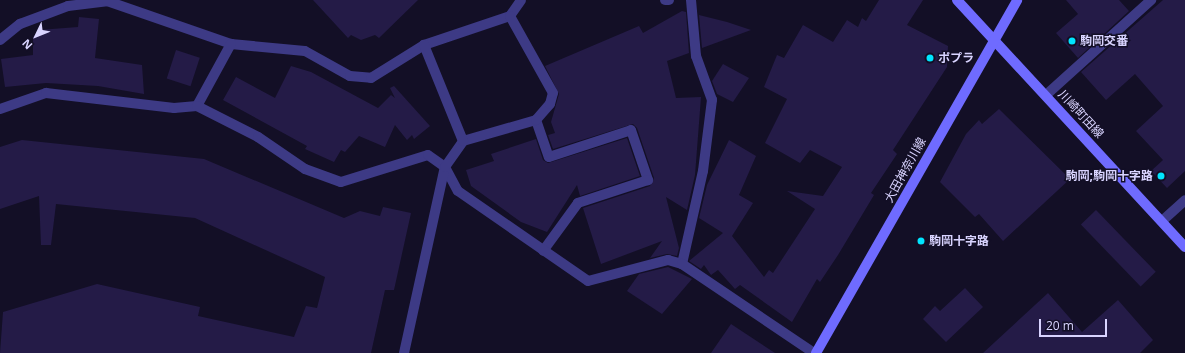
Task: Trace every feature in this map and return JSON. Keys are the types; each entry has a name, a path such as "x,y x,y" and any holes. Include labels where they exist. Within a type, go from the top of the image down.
{"main road":[{"name":"川崎町田線","path":"957,0 994,38 1185,247"},
{"name":"大田神奈川線","path":"815,353 1017,0"}],"street":[{"path":"0,40 20,24 68,6 107,1 231,44 305,51 350,76 371,78 424,45 510,16 521,0"},
{"path":"682,264 703,171 712,100 696,56 691,0"},
{"path":"1046,95 1151,0"},
{"path":"404,353 445,167 463,141 536,120 550,104 553,93 510,16"},
{"path":"197,106 231,44"},
{"path":"424,45 463,141"},
{"path":"0,109 46,93 174,108 197,106 258,137 305,169 341,182 428,155 445,167 458,191 588,281 668,260 682,264 815,353"},
{"path":"536,120 549,157 631,130 648,180 578,203 543,251"},
{"path":"1162,221 1185,200"}],"building":[{"path":"313,0 418,0 379,38 375,35 361,40 351,35 348,38"},
{"path":"879,0 923,0 907,25 948,46 947,67 893,150 897,154 871,193 874,195 838,255 820,282 817,279 792,322 740,285 735,289 718,270 711,275 704,265 701,269 689,261 723,233 699,218 707,185 729,140 756,156 739,195 753,203 732,236 764,277 769,270 773,273 815,209 787,191 823,196 842,167 810,150 800,163 765,143 787,99 764,87 777,55 784,58 803,25 833,42 847,20 858,27 862,18 866,21"},
{"path":"1066,0 1119,0 1129,11 1078,58 1056,33 1078,14"},
{"path":"1163,0 1185,0 1185,171 1167,188 1151,171 1163,160 1136,131 1163,106 1135,74 1106,100 1081,72"},
{"path":"682,11 686,12 689,53 667,61 676,98 701,97 695,175 687,210 666,197 679,248 677,256 667,254 650,258 662,241 601,264 583,208 650,186 654,178 637,128 633,124 553,149 548,135 555,133 551,122 559,94 545,66 639,26 643,33"},
{"path":"699,15 727,22 751,30 702,48"},
{"path":"79,17 99,19 95,58 142,65 144,94 98,86 46,83 5,87 1,59 33,55 33,37 39,30 78,27"},
{"path":"176,50 200,58 191,86 167,79"},
{"path":"723,64 749,78 733,102 717,94 712,81"},
{"path":"291,66 311,72 378,108 391,95 395,98 390,88 394,86 430,126 414,139 412,135 407,140 395,125 385,147 359,136 345,152 341,150 334,162 305,149 307,146 223,100 236,77 275,98"},
{"path":"999,109 1070,179 1003,241 979,214 975,217 940,182 966,134 979,120 982,124"},
{"path":"627,138 640,176 580,196 577,185 547,232 521,222 471,186 466,170 494,161 491,154 536,139 543,160 548,163"},
{"path":"22,140 204,159 344,218 360,211 380,216 383,207 411,213 394,290 385,290 371,353 0,353 3,312 97,284 200,307 198,316 294,337 306,306 317,308 325,277 195,218 56,204 51,245 41,245 39,196 0,209 0,147"},
{"path":"1096,210 1156,272 1141,286 1081,225"},
{"path":"668,267 692,279 662,314 627,291 639,274"},
{"path":"965,288 983,307 946,342 923,319 935,306 940,311"},
{"path":"1048,293 1082,332 1118,300 1153,340 1140,353 983,353"},
{"path":"731,324 775,353 711,353"}],"place":[{"name":"駒岡交番","path":"1072,41"},
{"name":"ポプラ","path":"930,58"},
{"name":"駒岡;駒岡十字路","path":"1161,176"},
{"name":"駒岡十字路","path":"921,241"}]}
